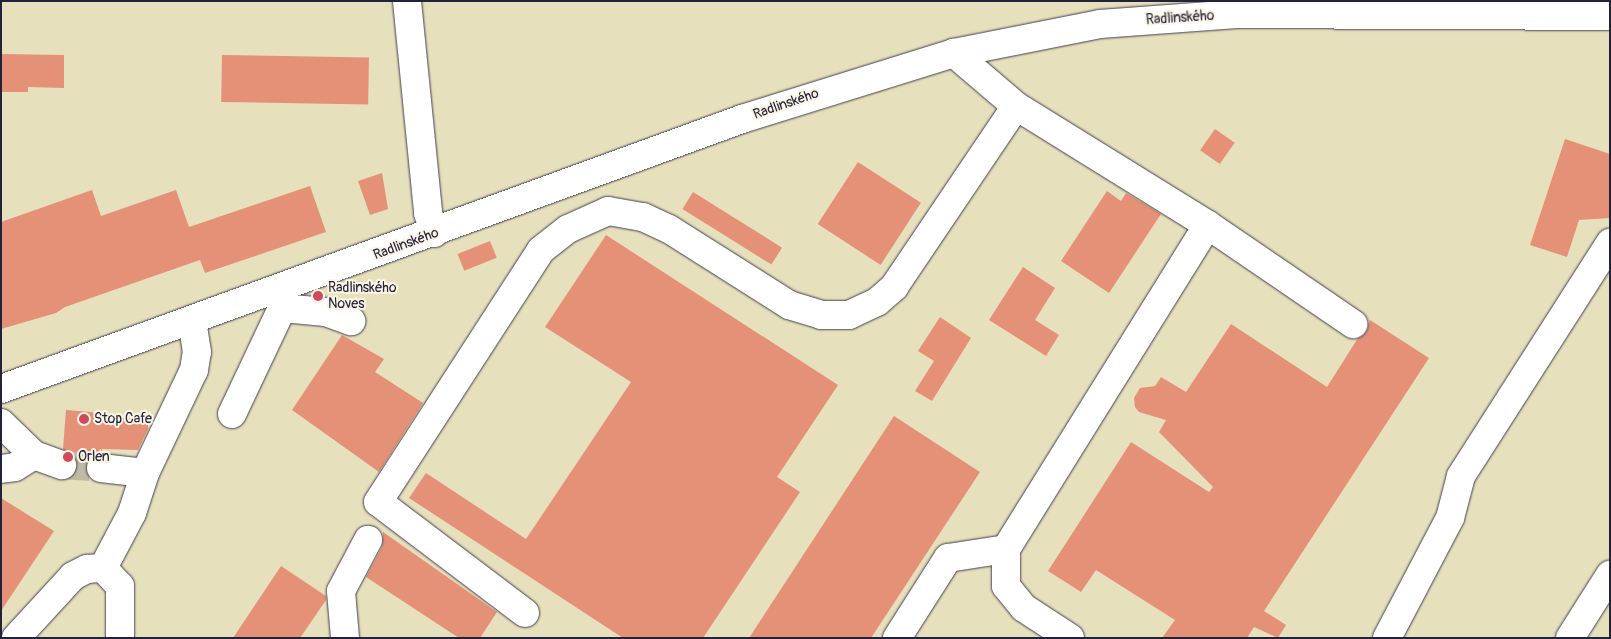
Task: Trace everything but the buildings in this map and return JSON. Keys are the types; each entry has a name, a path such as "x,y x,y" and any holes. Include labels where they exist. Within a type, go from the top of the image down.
{"main road":[{"path":"407,1 428,213 434,233"},
{"name":"Radlinského","path":"1,389 192,321 280,299 434,233 760,113 954,53 1100,24 1237,14 1610,16"},
{"path":"954,53 1016,106 1208,224 1353,324"},
{"path":"525,612 378,502 541,250 568,229 608,211 643,217 669,229 788,305 821,315 849,315 877,302 894,288 1016,106"},
{"path":"1070,638 1024,608 1006,586 1006,549 1208,224"},
{"path":"1387,638 1450,518 1461,476 1610,243"},
{"path":"232,414 280,299 350,321"},
{"path":"103,568 132,513 145,473 194,370 197,352 192,321"},
{"path":"1,423 20,445 34,455 62,465"},
{"path":"1,469 15,467 34,455"},
{"path":"101,468 145,473"},
{"path":"345,638 341,591 368,540"},
{"path":"897,638 948,558 1006,549"},
{"path":"16,638 73,576 86,569 103,568"},
{"path":"103,568 120,586 120,638"},
{"path":"1570,638 1610,575"}],"tunnel":[{"path":"62,465 101,468"}],"place":[{"name":"Radlinského Noves","path":"318,296"},
{"name":"Stop Cafe","path":"84,419"},
{"name":"Orlen","path":"68,457"}]}
